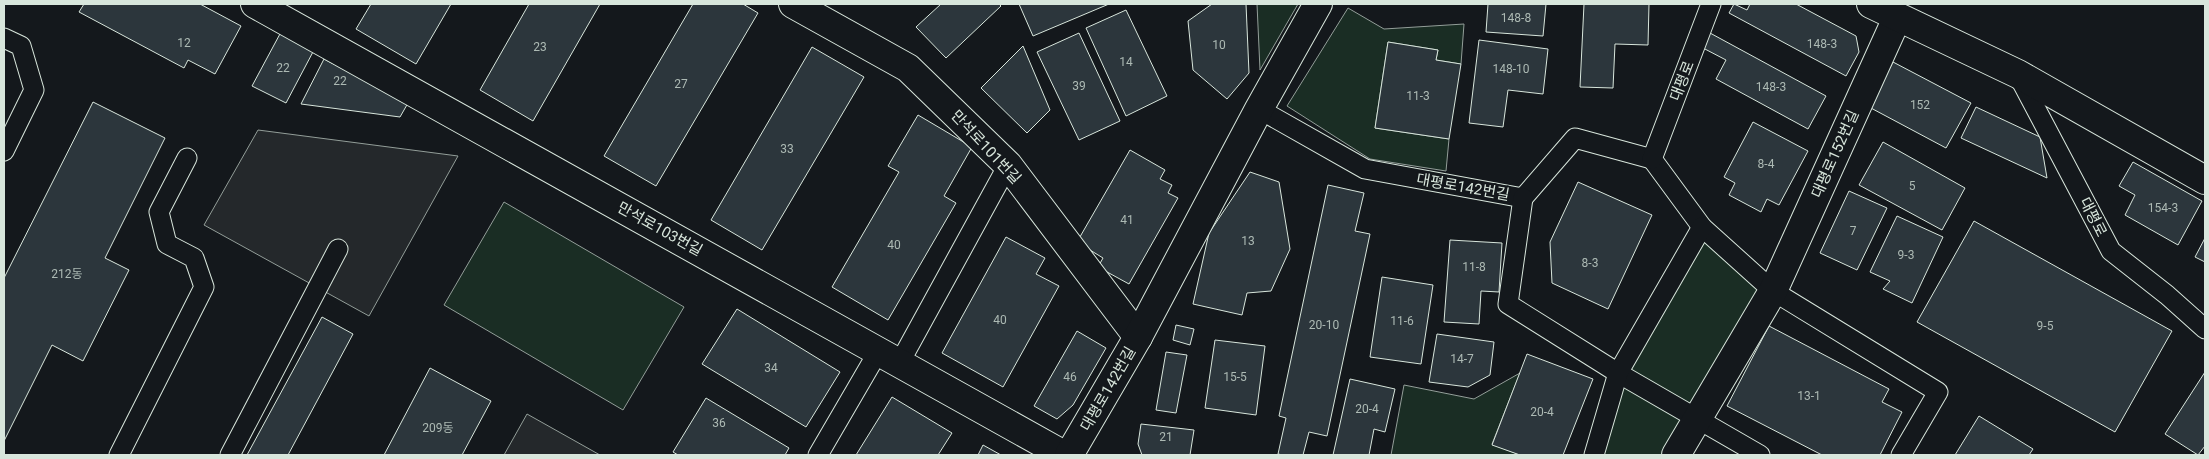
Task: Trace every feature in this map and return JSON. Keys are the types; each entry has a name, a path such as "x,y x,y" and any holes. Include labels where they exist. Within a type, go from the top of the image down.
{"street":[{"name":"만석로101번길","path":"793,4 908,68 1008,165 1138,337"},
{"name":"대평로142번길","path":"1069,455 1138,337 1259,109 1318,4"},
{"path":"1871,4 2018,74 2205,180"},
{"name":"만석로103번길","path":"273,8 1064,455"},
{"name":"대평로152번길","path":"1676,455 1773,291 1897,18"}],"lane":[{"name":"대평로","path":"1652,159 1711,4"},
{"path":"4,38 21,46 34,90 4,151"},
{"name":"대평로","path":"2018,74 2111,251 2167,295 2205,329"},
{"name":"대평로142번길","path":"1259,109 1365,169 1523,198 1575,138 1652,159"},
{"path":"119,455 204,287 194,258 167,244 159,212 187,158"},
{"path":"1652,159 1702,227 1773,291 1938,392 1900,455"},
{"path":"818,455 889,357 1008,165"},
{"path":"1523,198 1508,304 1618,373 1760,455"},
{"path":"1594,455 1618,373 1702,227"},
{"path":"230,455 338,249"}],"green space":[{"path":"1257,4 1298,4 1260,70"},
{"path":"1348,8 1384,29 1464,24 1461,64 1436,60 1438,50 1388,42 1375,128 1449,139 1446,171 1370,159 1287,106"},
{"path":"504,202 684,307 623,410 444,305"},
{"path":"1705,241 1760,291 1693,407 1628,369"},
{"path":"1520,373 1492,444 1520,455 1391,455 1404,385 1474,399"},
{"path":"1622,385 1688,420 1668,455 1602,455"}],"shaded area":[{"path":"258,130 458,156 369,316 204,225"},
{"path":"527,414 600,455 504,455"}],"building":[{"path":"84,4 200,4 241,26 215,74 188,60 184,68 79,12"},
{"path":"371,4 451,4 416,64 356,29"},
{"path":"529,4 600,4 533,121 480,90"},
{"path":"693,4 743,4 758,13 656,186 604,156"},
{"path":"941,4 999,4 1001,6 946,58 916,27"},
{"path":"1019,4 1109,4 1033,36"},
{"path":"1212,4 1246,4 1249,73 1227,99 1193,70 1188,21"},
{"path":"1488,4 1546,4 1543,36 1486,32"},
{"path":"1584,4 1649,4 1648,45 1615,44 1613,88 1580,87"},
{"path":"1734,4 1747,10 1750,4 1796,4 1856,36 1859,52 1846,76 1729,13"},
{"path":"1126,10 1167,96 1126,116 1086,28"},
{"path":"281,32 314,50 286,103 252,86"},
{"path":"1079,33 1120,121 1079,140 1037,52"},
{"path":"1710,33 1826,96 1808,129 1716,79 1726,60 1703,48"},
{"path":"1479,40 1548,49 1543,94 1508,90 1503,127 1469,123"},
{"path":"1388,42 1438,50 1436,60 1461,64 1449,139 1375,128"},
{"path":"1023,46 1050,110 1027,133 981,88"},
{"path":"812,47 864,77 762,250 711,220"},
{"path":"324,59 408,103 400,117 301,104"},
{"path":"1893,62 1971,103 1946,148 1869,107"},
{"path":"93,102 165,138 105,258 129,270 83,361 52,345 4,441 4,278"},
{"path":"1976,107 2040,137 2047,178 1961,138"},
{"path":"918,115 972,147 944,196 956,203 888,320 832,287 899,172 888,166"},
{"path":"1753,122 1808,151 1779,205 1767,199 1761,212 1729,195 1735,183 1724,177"},
{"path":"1883,142 1965,188 1942,230 1859,185"},
{"path":"1130,150 1165,170 1160,179 1172,185 1168,193 1178,198 1129,284 1098,267 1103,258 1077,242"},
{"path":"2133,162 2202,201 2178,245 2125,215 2135,195 2119,186"},
{"path":"1250,172 1279,182 1290,249 1271,291 1247,293 1242,315 1193,304 1209,233"},
{"path":"1578,182 1652,215 1608,309 1552,283 1550,242"},
{"path":"1328,185 1364,193 1355,231 1370,234 1327,436 1309,432 1303,455 1283,455 1278,454 1286,418 1279,416"},
{"path":"1849,191 1887,208 1857,270 1820,253"},
{"path":"1897,216 1943,237 1912,303 1883,289 1890,281 1870,272"},
{"path":"1974,221 2172,331 2115,432 1917,322"},
{"path":"1006,237 1045,258 1036,274 1059,286 1003,387 942,353"},
{"path":"2205,238 2205,262 2195,257"},
{"path":"1450,240 1502,243 1499,292 1481,291 1479,324 1444,322"},
{"path":"1382,277 1433,285 1421,364 1370,357"},
{"path":"737,309 840,372 806,427 702,364"},
{"path":"322,317 353,334 288,455 247,455"},
{"path":"1176,325 1194,329 1190,345 1173,340"},
{"path":"1769,326 1889,389 1882,402 1902,412 1880,455 1822,455 1727,406"},
{"path":"1077,331 1106,348 1073,405 1057,419 1034,406"},
{"path":"1437,334 1494,342 1490,375 1468,387 1429,382"},
{"path":"1215,340 1265,346 1256,415 1205,408"},
{"path":"1166,352 1187,355 1176,413 1156,410"},
{"path":"1527,354 1593,379 1563,455 1520,455 1492,445"},
{"path":"430,368 491,401 462,455 384,455"},
{"path":"2205,372 2205,446 2198,455 2165,434"},
{"path":"1350,379 1395,389 1385,432 1374,429 1369,455 1333,455"},
{"path":"892,397 952,433 938,455 856,455"},
{"path":"706,398 789,448 785,455 678,455 673,452"},
{"path":"1979,416 2033,449 2029,455 1955,455"},
{"path":"1141,424 1194,430 1190,455 1142,455 1138,444"},
{"path":"983,445 1001,455 978,455"}]}
